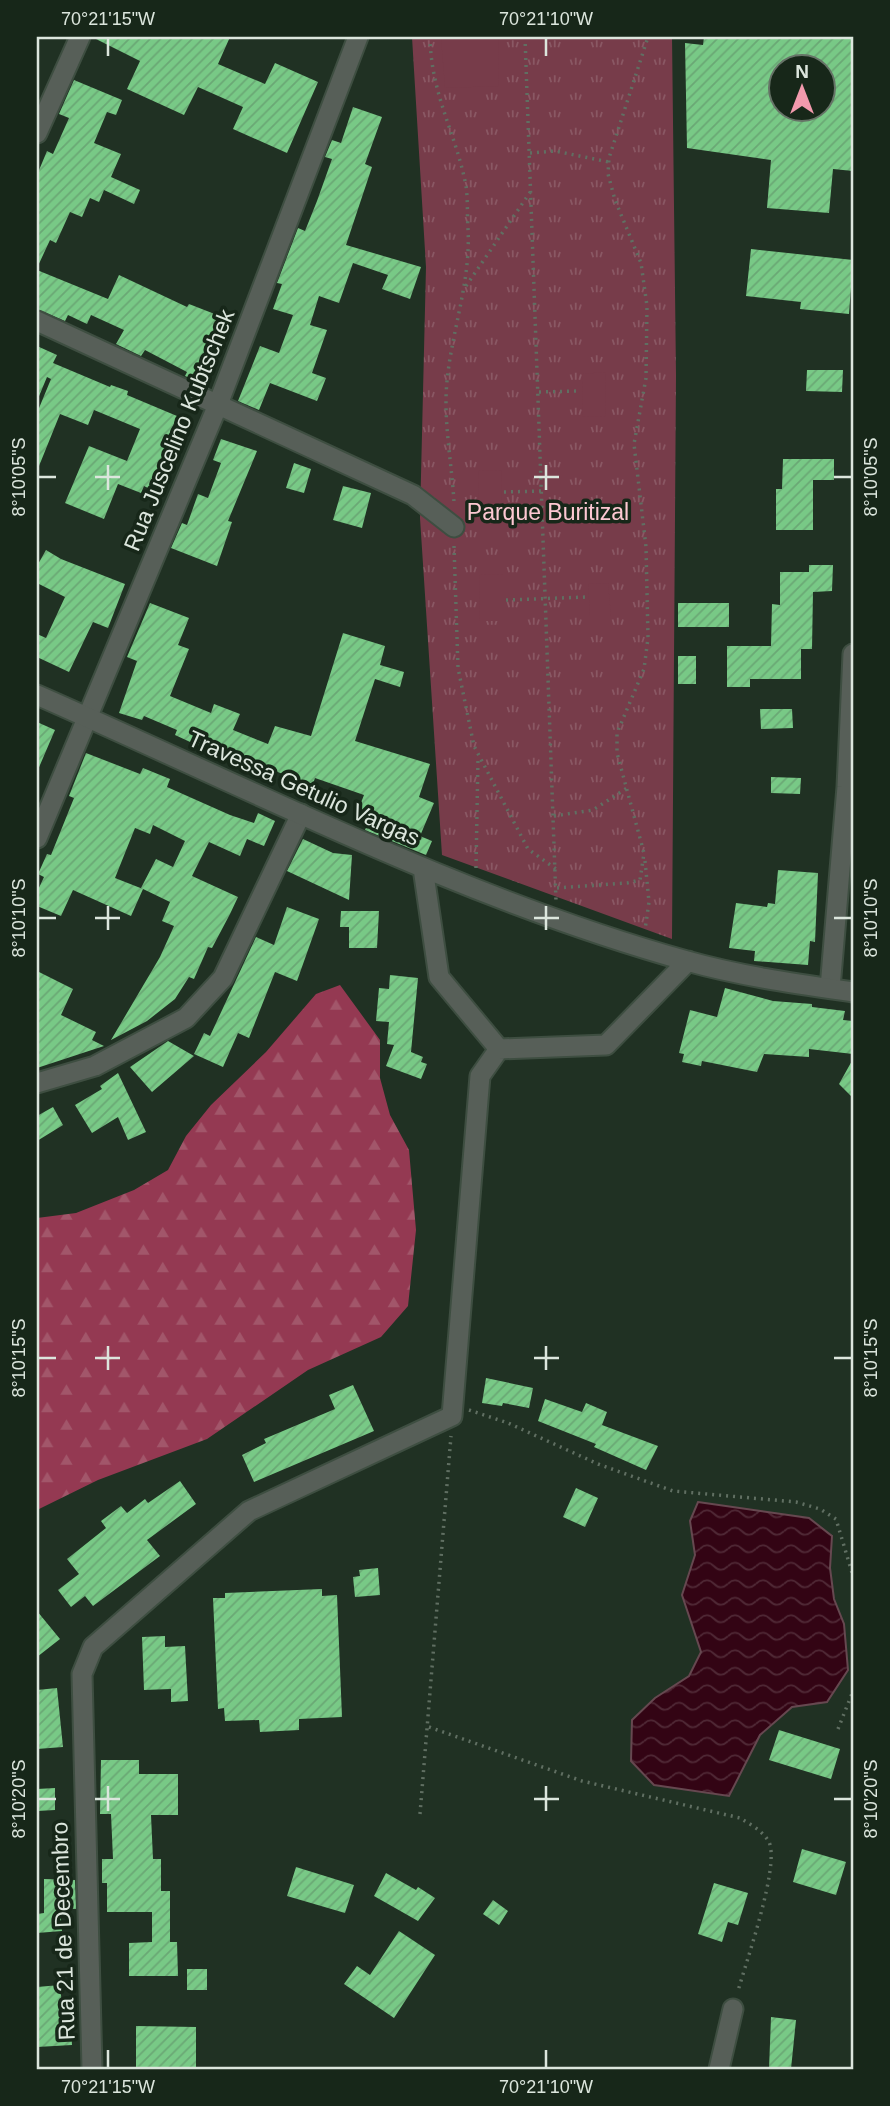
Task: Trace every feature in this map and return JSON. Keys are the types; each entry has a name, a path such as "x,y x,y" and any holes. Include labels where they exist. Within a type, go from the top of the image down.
{"street":[{"path":"37,133 80,37"},
{"name":"Rua Juscelino Kubtschek","path":"37,838 217,407 358,37"},
{"path":"37,321 217,407 413,495 454,527"},
{"path":"830,988 850,788 853,654"},
{"name":"Travessa Getulio Vargas","path":"37,695 423,868 476,888 688,961 853,992"},
{"path":"37,1083 95,1066 186,1018 223,978 301,814"},
{"path":"423,868 439,977 499,1049"},
{"path":"499,1049 606,1045 688,961"},
{"path":"453,1412 480,1076 499,1049"},
{"name":"Rua 21 de Decembro","path":"92,2069 81,1705 82,1674 93,1647 249,1511 453,1412"},
{"path":"719,2069 733,2010"}],"path":[{"path":"430,37 430,67 436,93 466,186 468,233 465,287 451,344 447,386 458,668 478,754 476,888"},
{"path":"525,37 556,917"},
{"path":"643,946 649,902 644,853 617,752 618,733 644,669 648,638 646,547 634,444 649,350 647,306 640,263 615,200 608,174 609,162 648,37"},
{"path":"530,153 555,151 609,162"},
{"path":"465,287 531,191"},
{"path":"538,392 579,391"},
{"path":"504,492 542,491"},
{"path":"506,600 587,597"},
{"path":"478,754 528,849 556,869"},
{"path":"554,816 593,810 627,788"},
{"path":"557,888 640,880 644,853"},
{"path":"420,1814 453,1412 483,1413 598,1464 673,1491 764,1497 820,1509 836,1519 853,1576"},
{"path":"838,1730 853,1691"},
{"path":"429,1727 582,1782 740,1818 758,1830 769,1844 769,1866 764,1901 733,2010"}],"green space":[{"name":"Parque Buritizal","path":"412,37 672,37 676,375 672,939 442,855 420,518 426,267"},
{"path":"441,37 498,37 499,86 445,88"},
{"path":"605,372 606,416 583,417 582,374"},
{"path":"501,470 502,510 479,510 478,471"},
{"path":"503,574 503,621 479,621 480,575"},
{"path":"608,583 611,616 590,616 588,584"},
{"path":"340,985 380,1040 380,1078 390,1115 409,1150 416,1230 408,1306 381,1337 308,1370 207,1439 98,1480 37,1510 37,1218 76,1213 134,1190 168,1170 186,1136 211,1105 266,1052 316,994"}],"water":[{"path":"698,1502 809,1518 832,1536 830,1568 834,1599 844,1624 848,1670 827,1702 792,1707 760,1735 729,1796 654,1785 631,1761 632,1720 655,1698 689,1676 701,1652 682,1595 695,1555 690,1521"}],"building":[{"path":"92,37 230,37 218,64 265,84 275,63 318,82 287,153 233,129 243,107 198,87 184,115 127,89 140,61"},
{"path":"704,37 853,37 853,171 833,169 829,213 767,208 771,160 687,148 685,43 703,45"},
{"path":"74,80 122,100 116,115 107,112 94,143 121,154 111,177 140,190 134,204 104,190 99,202 90,198 82,217 70,212 56,243 50,240 37,268 37,175 47,151 53,154 69,118 59,114"},
{"path":"353,107 382,117 365,164 372,167 346,245 421,267 410,299 382,289 388,275 353,263 339,303 319,296 310,325 327,330 312,373 326,378 317,401 270,383 259,410 238,401 260,346 279,353 293,315 273,309 282,284 277,283 298,228 305,231 317,201 332,159 325,157 332,140 341,143"},
{"path":"751,249 853,260 849,314 800,309 801,302 746,296"},
{"path":"37,270 108,299 119,275 187,307 189,304 230,320 205,384 185,376 187,372 145,350 141,356 116,344 124,330 91,315 87,324 68,315 65,321 37,309"},
{"path":"37,346 57,355 53,363 110,387 111,385 128,391 127,395 177,416 165,445 176,450 167,473 162,471 154,491 144,486 141,493 118,484 104,519 65,503 89,446 127,461 140,429 94,410 88,425 60,414 37,471 37,413 51,379 47,377 37,401"},
{"path":"807,370 843,370 842,392 806,391"},
{"path":"221,439 257,451 228,521 232,522 217,566 171,548 182,523 187,525 198,494 208,498 221,463 213,460"},
{"path":"783,459 834,459 834,480 813,480 813,530 776,530 776,489 782,489"},
{"path":"294,463 311,469 304,493 286,488"},
{"path":"343,486 371,493 362,528 333,520"},
{"path":"46,550 61,559 125,584 108,628 93,622 69,672 37,657 37,634 46,638 65,597 37,583 37,566"},
{"path":"809,565 833,565 832,591 813,592 812,649 801,649 801,679 750,679 750,687 727,687 727,646 771,646 772,604 780,605 780,572 809,572"},
{"path":"150,603 189,618 178,645 189,649 170,696 211,713 214,704 240,714 233,730 268,744 275,726 311,736 343,633 385,646 380,665 404,672 400,687 375,679 355,741 430,764 419,797 434,803 420,836 432,841 426,855 365,830 368,823 355,818 364,795 315,778 309,795 290,789 294,778 256,764 253,771 175,735 177,730 144,716 142,720 119,713 137,661 127,657"},
{"path":"678,603 729,603 729,627 678,627"},
{"path":"678,656 696,656 696,684 678,684"},
{"path":"760,709 792,709 793,728 761,729"},
{"path":"37,722 55,730 37,772"},
{"path":"86,753 140,774 143,768 170,779 167,787 230,815 254,823 258,813 275,821 264,846 247,839 240,856 209,842 192,876 238,897 230,914 212,948 208,947 194,979 189,977 175,999 147,1021 111,1040 160,957 174,926 162,921 170,902 141,888 156,859 173,867 185,841 153,825 150,834 135,828 115,878 143,889 131,916 73,890 61,916 37,906 37,892 44,877 38,874 47,854 51,855 74,798 69,796"},
{"path":"771,777 801,778 800,794 771,793"},
{"path":"303,839 333,853 352,855 349,900 287,871"},
{"path":"778,870 818,873 815,942 810,941 808,965 754,961 755,951 729,948 736,903 767,907 768,903 775,904"},
{"path":"287,907 319,919 297,981 275,972 249,1038 238,1033 223,1067 194,1054 204,1033 210,1036 256,937 274,945"},
{"path":"341,911 379,911 377,948 349,948 349,927 340,927"},
{"path":"37,971 73,989 61,1015 96,1032 92,1040 104,1046 37,1068"},
{"path":"390,975 418,978 411,1052 423,1057 421,1062 427,1064 421,1079 386,1066 394,1045 387,1044 389,1022 376,1021 379,988 389,989"},
{"path":"725,988 773,1001 812,1004 812,1007 845,1011 843,1020 853,1021 853,1054 809,1049 809,1057 764,1054 757,1072 702,1061 701,1066 682,1062 684,1054 679,1053 690,1010 717,1017"},
{"path":"168,1041 194,1056 152,1092 130,1067"},
{"path":"853,1059 853,1098 839,1084"},
{"path":"118,1073 146,1132 128,1140 118,1117 92,1133 75,1105 102,1089 100,1086"},
{"path":"53,1107 63,1125 37,1141 37,1116"},
{"path":"486,1378 533,1388 529,1408 503,1403 502,1406 482,1403"},
{"path":"353,1385 374,1431 254,1482 242,1455 266,1443 264,1439 335,1409 329,1395"},
{"path":"545,1399 582,1412 586,1403 607,1412 602,1425 658,1446 646,1470 594,1447 596,1444 538,1421"},
{"path":"180,1481 196,1504 147,1540 160,1556 93,1606 85,1596 71,1607 58,1590 79,1574 67,1559 106,1528 101,1521 121,1506 127,1513 145,1499 148,1503"},
{"path":"576,1488 598,1498 585,1527 563,1517"},
{"path":"378,1568 380,1595 355,1597 353,1577 360,1576 359,1570"},
{"path":"322,1589 322,1596 337,1595 342,1717 299,1719 299,1730 260,1732 259,1720 225,1721 224,1708 218,1709 213,1598 225,1598 225,1593"},
{"path":"37,1611 60,1639 37,1657"},
{"path":"165,1636 165,1647 185,1646 188,1701 171,1702 171,1689 144,1690 142,1637"},
{"path":"57,1688 63,1747 37,1749 37,1690"},
{"path":"779,1730 840,1749 831,1779 769,1760"},
{"path":"101,1760 139,1760 139,1774 178,1774 178,1815 151,1815 153,1859 161,1859 161,1891 170,1891 170,1942 177,1942 178,1976 129,1976 129,1943 152,1942 152,1912 107,1912 107,1883 102,1883 102,1859 113,1859 111,1814 100,1814"},
{"path":"55,1788 55,1810 37,1811 37,1789"},
{"path":"802,1849 846,1862 836,1895 793,1882"},
{"path":"296,1867 354,1885 345,1913 287,1896"},
{"path":"386,1873 435,1898 418,1921 374,1896"},
{"path":"44,1879 75,1880 76,1909 60,1908 62,1931 37,1933 37,1914 44,1913"},
{"path":"714,1883 748,1893 738,1925 728,1922 722,1942 698,1934"},
{"path":"493,1900 508,1911 499,1925 483,1914"},
{"path":"399,1931 435,1955 394,2018 344,1984 357,1966 370,1975"},
{"path":"187,1969 207,1969 207,1990 187,1990"},
{"path":"60,1985 64,2025 71,2025 72,2045 37,2047 37,1987"},
{"path":"771,2017 796,2020 791,2069 769,2069"},
{"path":"136,2026 196,2027 196,2069 136,2069"}]}
